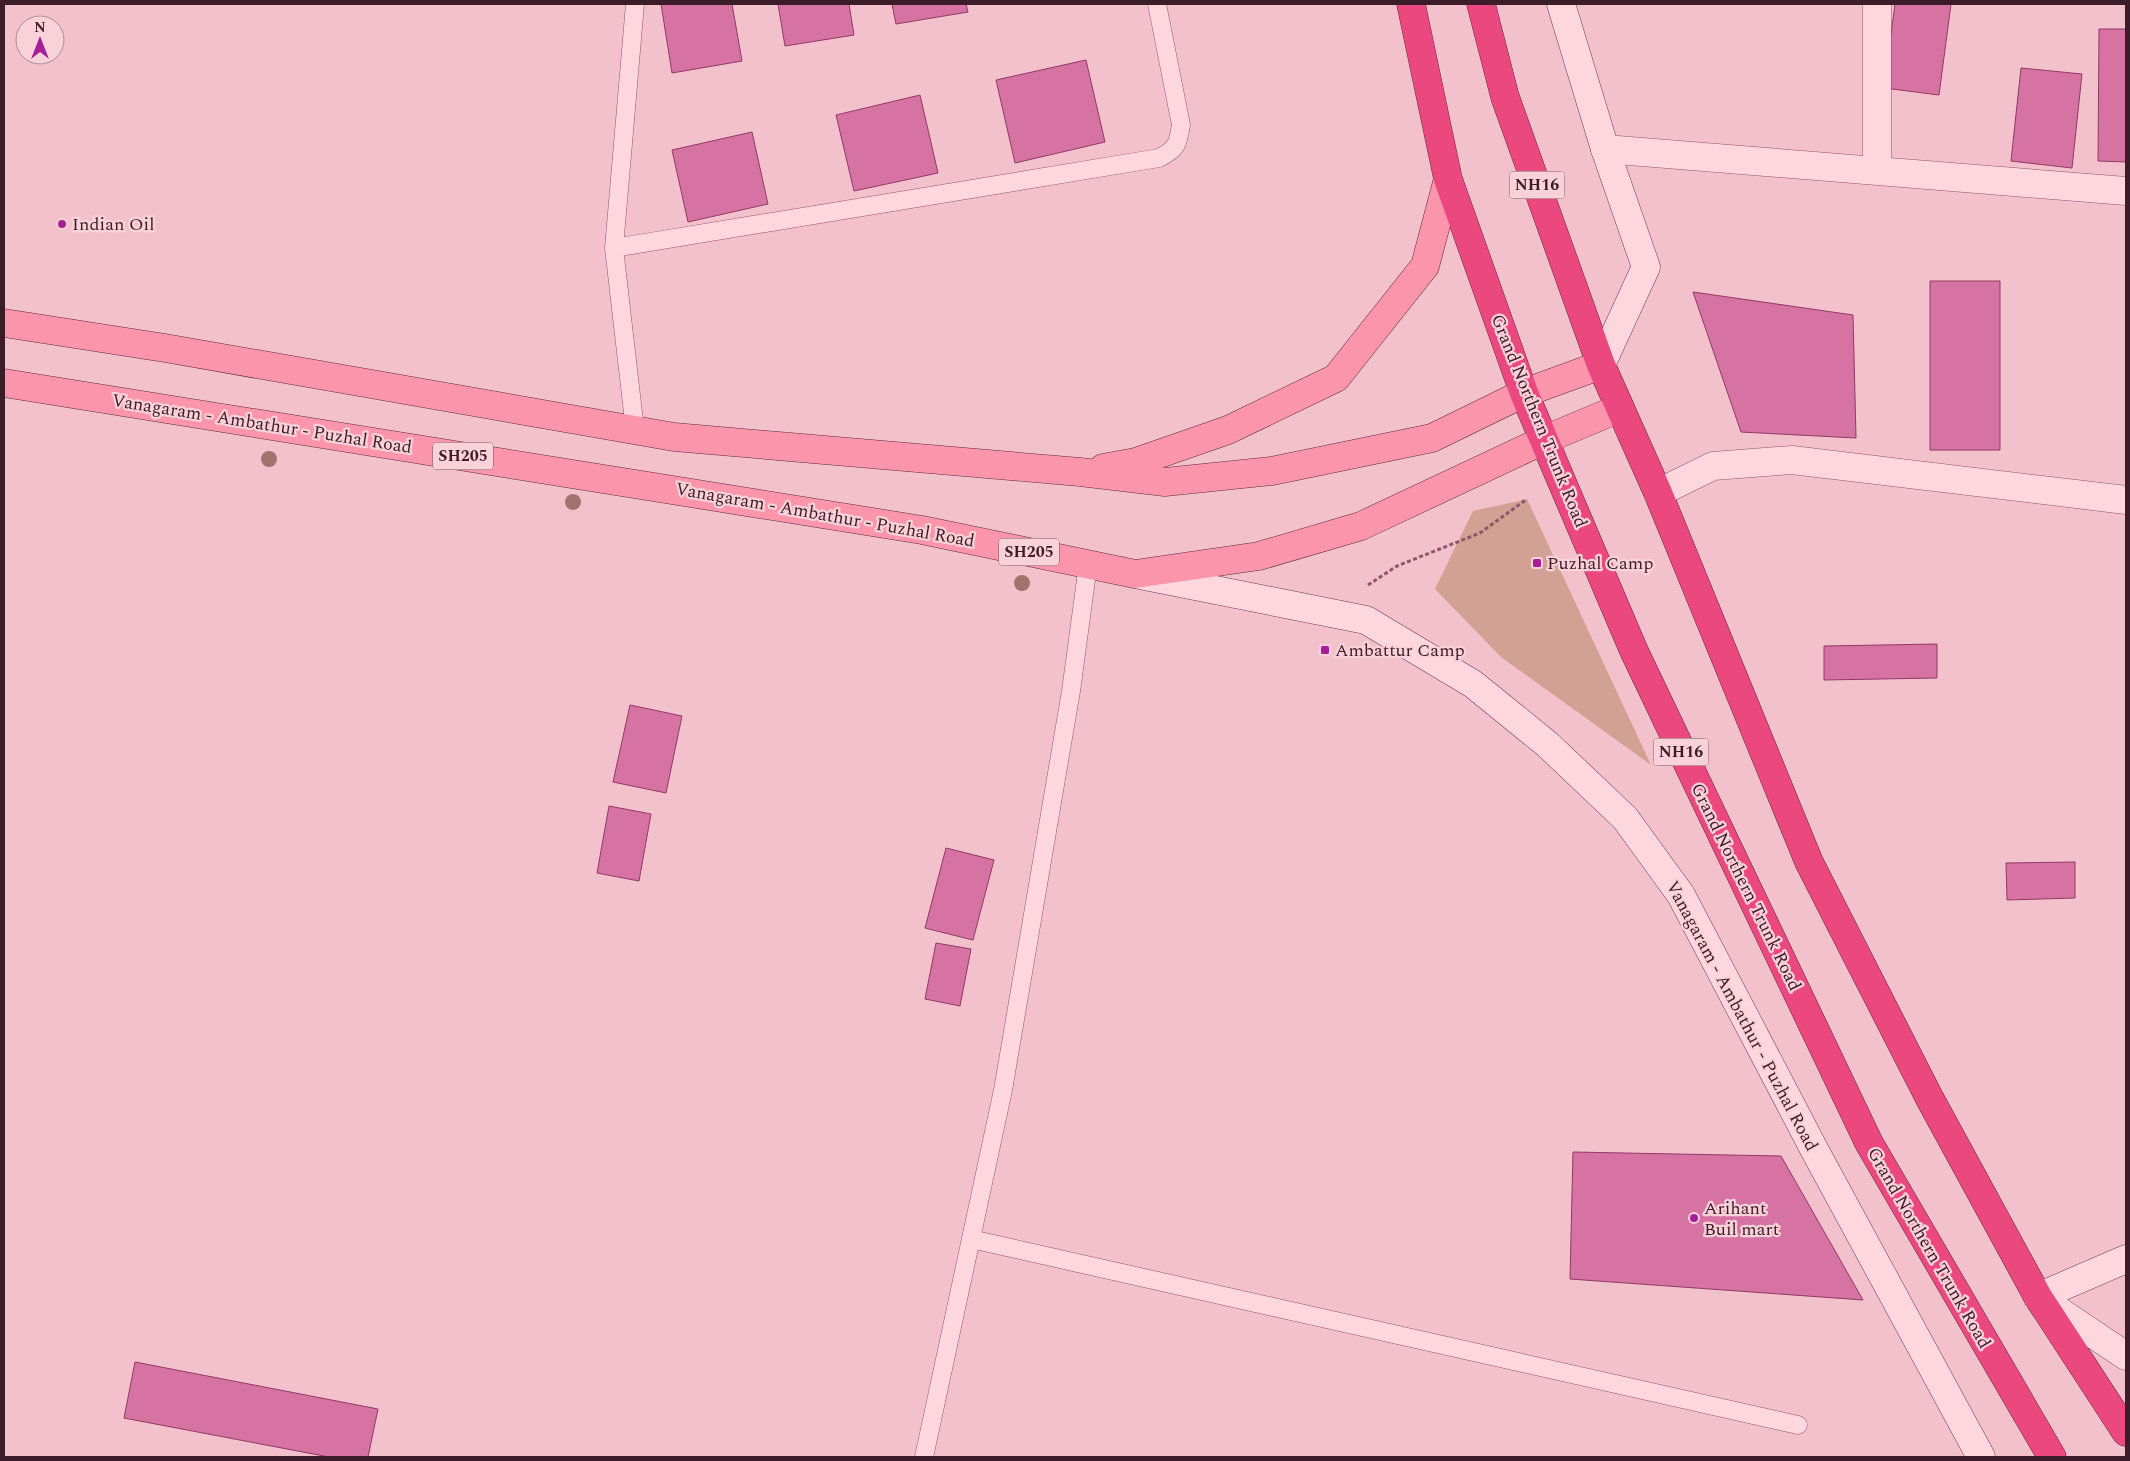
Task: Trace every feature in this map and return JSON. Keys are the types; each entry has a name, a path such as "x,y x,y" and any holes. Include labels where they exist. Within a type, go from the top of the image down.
{"highway":[{"name":"Grand Northern Trunk Road","path":"1411,4 1448,179 1524,393 1652,692 1869,1143 2052,1457"},
{"name":"NH16","path":"1481,4 1505,97 1601,365 1658,493 1809,862 1930,1099 2038,1297 2126,1432"}],"main road":[{"path":"1080,472 1136,462 1228,430 1336,378 1425,266 1448,179"},
{"path":"4,323 175,350 674,437 1080,472 1165,482 1272,471 1432,438 1524,393 1601,365"},
{"name":"Vanagaram - Ambathur - Puzhal Road","path":"4,383 922,530 1135,574"},
{"path":"1135,574 1259,556 1361,526 1544,440 1620,408"}],"street":[{"path":"1561,4 1605,150 1646,268 1601,365"},
{"path":"1877,4 1877,171"},
{"path":"1605,150 2126,191"},
{"path":"1658,493 1713,466 1792,460 2126,500"},
{"name":"Vanagaram - Ambathur - Puzhal Road","path":"1135,574 1366,620 1473,684 1547,744 1625,818 1681,895 1815,1151 1981,1457"},
{"path":"2038,1297 2126,1259"},
{"path":"2038,1297 2126,1356"}],"lane":[{"path":"635,4 614,248 635,430"},
{"path":"614,248 1159,158 1172,151 1178,142 1181,125 1157,4"},
{"path":"924,1457 1006,1071 1071,692 1088,565"},
{"path":"971,1239 1798,1424"}],"path":[{"path":"1325,612 1397,566 1480,533 1527,499"}],"shaded area":[{"path":"1527,499 1651,765 1501,657 1435,589 1473,511"}],"building":[{"path":"661,4 732,4 742,61 672,73"},
{"path":"778,4 849,4 854,35 785,46"},
{"path":"892,4 966,4 968,12 896,24"},
{"path":"1895,4 1951,4 1939,95 1884,88"},
{"path":"2099,29 2126,29 2126,162 2098,161"},
{"path":"1086,60 1105,142 1015,163 996,80"},
{"path":"2021,68 2082,74 2072,168 2011,161"},
{"path":"920,95 938,173 854,191 836,115"},
{"path":"752,132 768,204 688,222 672,150"},
{"path":"1930,281 2000,281 2000,450 1930,450"},
{"path":"1693,292 1853,315 1856,438 1741,432"},
{"path":"1937,644 1937,678 1824,680 1824,646"},
{"path":"630,705 682,716 666,793 613,782"},
{"path":"609,806 651,814 639,881 597,873"},
{"path":"946,848 994,860 973,940 925,928"},
{"path":"2075,862 2075,898 2007,900 2006,863"},
{"path":"936,943 971,949 960,1006 925,999"},
{"name":"Arihant Buil mart","path":"1573,1152 1781,1156 1863,1300 1570,1279"},
{"path":"135,1362 378,1409 368,1457 329,1457 124,1418"}],"place":[{"name":"Indian Oil","path":"62,224"},
{"name":"Puzhal Camp","path":"1537,563"},
{"name":"Ambattur Camp","path":"1325,650"},
{"name":"Arihant Buil mart","path":"1694,1218"}]}
